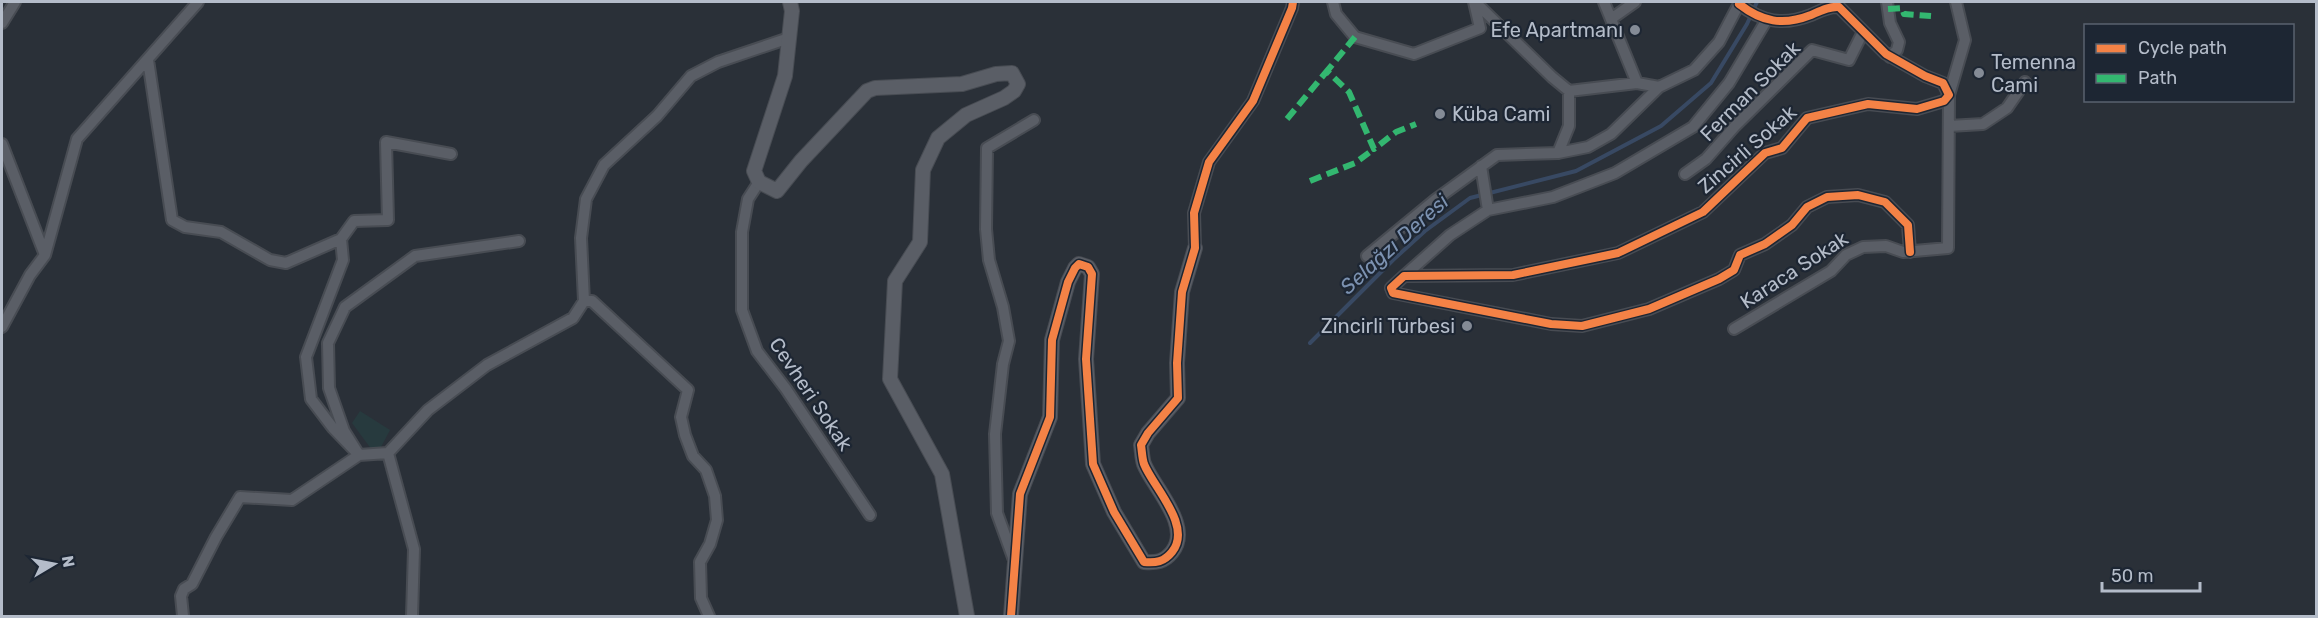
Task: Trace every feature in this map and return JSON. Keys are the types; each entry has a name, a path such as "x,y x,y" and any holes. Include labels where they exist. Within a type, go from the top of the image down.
{"street":[{"path":"2,23 15,2"},
{"path":"2,327 30,275 45,255 77,139 198,2"},
{"path":"790,2 792,11 785,76 754,171 759,182 777,191 801,161 867,91 876,88 962,84 996,74 1012,73 1018,84 1014,91 1004,98 966,115 938,138 923,170 920,242 895,281 890,379 942,474 967,616"},
{"path":"1011,616 1020,494 1050,417 1052,340 1068,282 1075,268 1080,264 1088,267 1092,274 1086,359 1093,464 1114,512 1144,562 1156,563 1168,557 1176,547 1178,526 1144,464 1141,445 1148,433 1178,398 1177,363 1182,292 1195,248 1194,213 1209,162 1253,101 1293,2"},
{"path":"1333,2 1336,14 1355,38 1414,54 1480,28 1474,2"},
{"path":"1474,2 1569,91 1637,83 1659,87"},
{"path":"1604,2 1637,83"},
{"path":"1611,19 1635,2"},
{"path":"1887,2 1890,23 1899,42 1897,50 1890,57"},
{"name":"Karaca Sokak","path":"1734,329 1830,271 1846,255 1863,247 1880,246 1910,252 1948,248 1949,95 1965,40 1956,2"},
{"path":"1367,256 1497,155 1558,153 1588,147 1611,134 1659,87 1694,70 1719,42 1740,4 1763,19 1806,17 1832,6 1839,7 1890,57 1925,76 1942,82 1949,95"},
{"path":"1763,19 1729,83 1693,127 1615,173 1552,197 1488,210 1450,235 1391,288 1393,293 1551,324 1582,326 1649,309 1719,279 1734,270 1740,255 1765,244 1792,225 1807,207 1827,197 1858,195 1885,202 1908,225 1910,252"},
{"name":"Ferman Sokak","path":"1685,174 1706,159 1735,126 1812,50 1849,60 1863,32"},
{"path":"183,616 181,596 184,589 192,584 240,497 292,500 359,455 388,453 428,410 487,364 573,318 584,301 581,238 586,199 604,165 657,116 691,76 718,62 789,38"},
{"path":"148,60 172,220 185,226 220,232 270,260 286,263 341,239 354,221 387,220 386,142 451,154"},
{"path":"1949,126 1983,124 2007,108 2025,82"},
{"path":"1558,153 1569,126 1569,91"},
{"name":"Zincirli Sokak","path":"1404,276 1513,275 1618,253 1703,212 1765,153 1782,148 1807,117 1868,104 1917,109 1944,102 1949,95"},
{"path":"1015,563 997,513 995,434 1003,364 1009,341 1003,307 989,260 986,229 987,148 1034,120"},
{"path":"2,144 45,255"},
{"path":"1481,166 1488,210"},
{"name":"Cevheri Sokak","path":"759,182 748,199 742,232 742,310 757,351 792,398 870,515"},
{"path":"341,239 343,260 306,357 311,399 333,428 359,455"},
{"path":"359,455 344,431 329,388 328,343 345,307 414,256 519,242"},
{"path":"584,301 592,302 688,390 681,417 685,435 693,456 705,470 715,496 717,520 710,543 700,562 701,598 709,616"},
{"path":"388,453 414,549 412,616"}],"green space":[{"path":"360,411 390,430 381,447 372,450 352,423"}],"waterway":[{"name":"Selağzı Deresi","path":"1310,343 1393,260 1425,231 1470,198 1576,171 1661,126 1711,83 1747,24 1757,2"}],"marked path":[{"path":"1888,9 1902,8 1904,14 1931,16"},
{"path":"1355,37 1327,71 1349,92 1374,149 1396,132 1416,124"},
{"path":"1287,119 1327,71"},
{"path":"1310,181 1355,163 1374,149"}],"cycle path":[{"path":"1011,616 1020,494 1050,417 1052,340 1068,282 1079,264 1088,267 1092,274 1086,359 1093,464 1114,512 1144,562 1163,560 1172,552 1177,542 1178,531 1175,519 1144,464 1141,445 1148,433 1178,398 1177,363 1182,292 1195,248 1194,213 1209,162 1253,101 1293,2"},
{"path":"1739,4 1756,15 1782,21 1839,7 1886,54 1925,76 1943,83 1949,95 1944,101 1917,109 1868,104 1807,118 1782,148 1765,153 1703,212 1618,253 1513,275 1404,276 1391,288 1393,293 1551,324 1582,326 1649,309 1719,279 1734,270 1740,255 1765,244 1792,225 1807,207 1827,197 1858,195 1885,202 1908,225 1910,252"}],"place":[{"name":"Efe Apartmanı","path":"1635,30"},
{"name":"Temenna Cami","path":"1979,73"},
{"name":"Küba Cami","path":"1440,114"},
{"name":"Zincirli Türbesi","path":"1467,326"}]}
